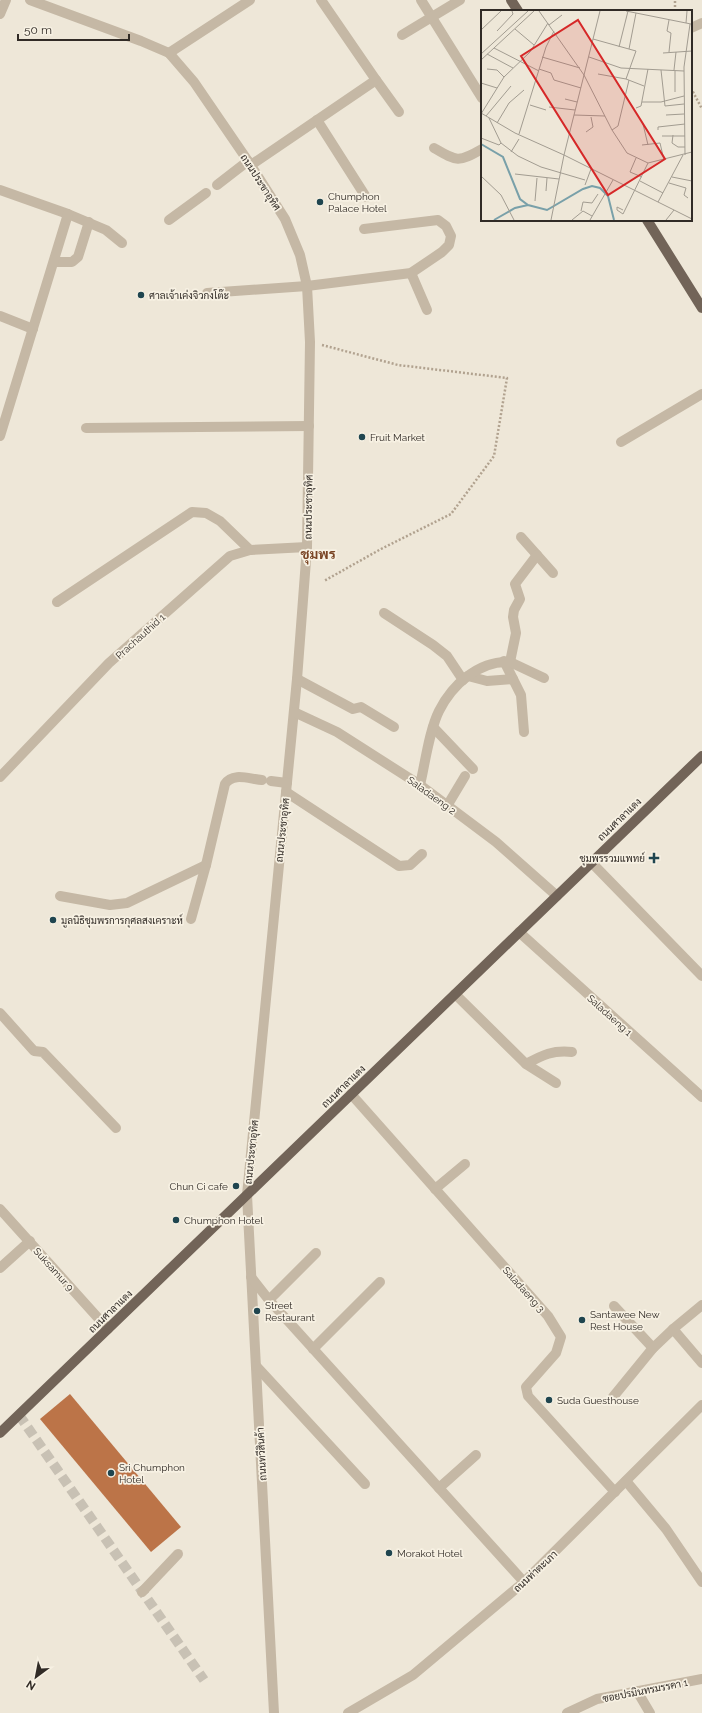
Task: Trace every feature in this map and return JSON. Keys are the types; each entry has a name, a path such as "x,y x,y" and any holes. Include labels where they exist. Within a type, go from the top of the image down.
{"main road":[{"path":"511,0 517,10"},
{"path":"648,221 702,308"},
{"name":"ถนนศาลาแดง","path":"0,1433 702,756"}],"street":[{"path":"0,14 6,0"},
{"name":"ถนนประชาอุทิศ","path":"30,0 141,41 169,53 194,82 250,163 285,219 300,255 307,286 310,342 307,547 297,680 247,1195"},
{"path":"169,53 250,0"},
{"path":"321,0 399,112"},
{"path":"421,0 481,96"},
{"path":"402,35 460,0"},
{"path":"692,28 702,23"},
{"path":"217,185 376,80"},
{"path":"317,120 366,197"},
{"path":"434,148 452,159 466,158 481,150"},
{"path":"0,190 89,222 106,230 122,243"},
{"path":"169,220 206,193"},
{"path":"0,436 68,214"},
{"path":"207,293 307,286 411,273 442,252 449,245 451,236 446,226 438,220 364,229"},
{"path":"54,262 72,262 78,257 89,222"},
{"path":"411,273 427,310"},
{"path":"0,316 33,329"},
{"path":"621,442 702,394"},
{"path":"86,428 309,426"},
{"path":"57,602 192,512 206,513 220,521 250,550"},
{"path":"521,537 553,574"},
{"name":"Prachauthid 1","path":"1,774 109,664 230,556 250,550 307,547"},
{"path":"524,732 521,695 507,662 516,633 512,617 520,599 515,584 537,555"},
{"path":"384,613 447,656 465,678 487,681 513,679"},
{"path":"420,785 433,727 438,712 465,678 486,664 507,662 544,678"},
{"path":"297,680 353,709 361,707 394,728"},
{"name":"Saladaeng 2","path":"294,712 337,732 420,785 496,842 557,896"},
{"path":"433,727 472,769"},
{"path":"447,806 464,776"},
{"path":"191,919 206,864 224,784 233,777 266,781 286,787 399,866 410,865 422,854"},
{"path":"592,862 702,976"},
{"path":"60,896 110,905 127,903 206,864"},
{"name":"Saladaeng 1","path":"519,932 702,1097"},
{"path":"455,994 526,1064 556,1083"},
{"path":"0,1013 34,1051 43,1052 116,1128"},
{"path":"526,1064 542,1055 557,1050 572,1052"},
{"name":"Saladaeng 3","path":"351,1094 548,1316 561,1337 556,1353 526,1387 528,1396 615,1492"},
{"path":"435,1189 464,1164"},
{"name":"ถนนทวีสินค้า","path":"247,1195 274,1713"},
{"name":"Suksamur 9","path":"0,1209 108,1329"},
{"path":"0,1268 30,1241"},
{"path":"268,1300 316,1253"},
{"path":"251,1276 268,1300 524,1582"},
{"path":"313,1349 380,1282"},
{"path":"613,1397 653,1348 702,1305"},
{"path":"614,1306 653,1348"},
{"path":"673,1329 702,1363"},
{"path":"256,1366 365,1484"},
{"name":"ถนนท่าตะเภา","path":"348,1713 413,1675 524,1582 702,1405"},
{"path":"439,1488 476,1455"},
{"path":"626,1481 666,1529 702,1582"},
{"path":"142,1592 178,1554"},
{"name":"ซอยปรมินทรมรรคา 1","path":"567,1713 597,1699 702,1679"},
{"path":"637,1691 650,1713"}],"path":[{"path":"692,90 702,109"},
{"path":"310,342 398,365 507,378 494,456 451,514 381,549 324,581"}],"building":[{"name":"Sri Chumphon Hotel","path":"70,1394 181,1527 151,1552 40,1419"}],"tunnel":[{"path":"19,1415 204,1680"}],"place":[{"name":"Chumphon Palace Hotel","path":"320,202"},
{"name":"ศาลเจ้าเค่งจิวกงโต๊ะ","path":"141,295"},
{"name":"Fruit Market","path":"362,437"},
{"name":"ชุมพรรวมแพทย์","path":"654,858"},
{"name":"มูลนิธิชุมพรการกุศลสงเคราะห์","path":"53,920"},
{"name":"Chun Ci cafe","path":"236,1186"},
{"name":"Chumphon Hotel","path":"176,1220"},
{"name":"Street Restaurant","path":"257,1311"},
{"name":"Santawee New Rest House","path":"582,1320"},
{"name":"Suda Guesthouse","path":"549,1400"},
{"name":"Sri Chumphon Hotel","path":"111,1473"},
{"name":"Morakot Hotel","path":"389,1553"}],"district":[{"name":"ชุมพร","path":"318,554"}]}
